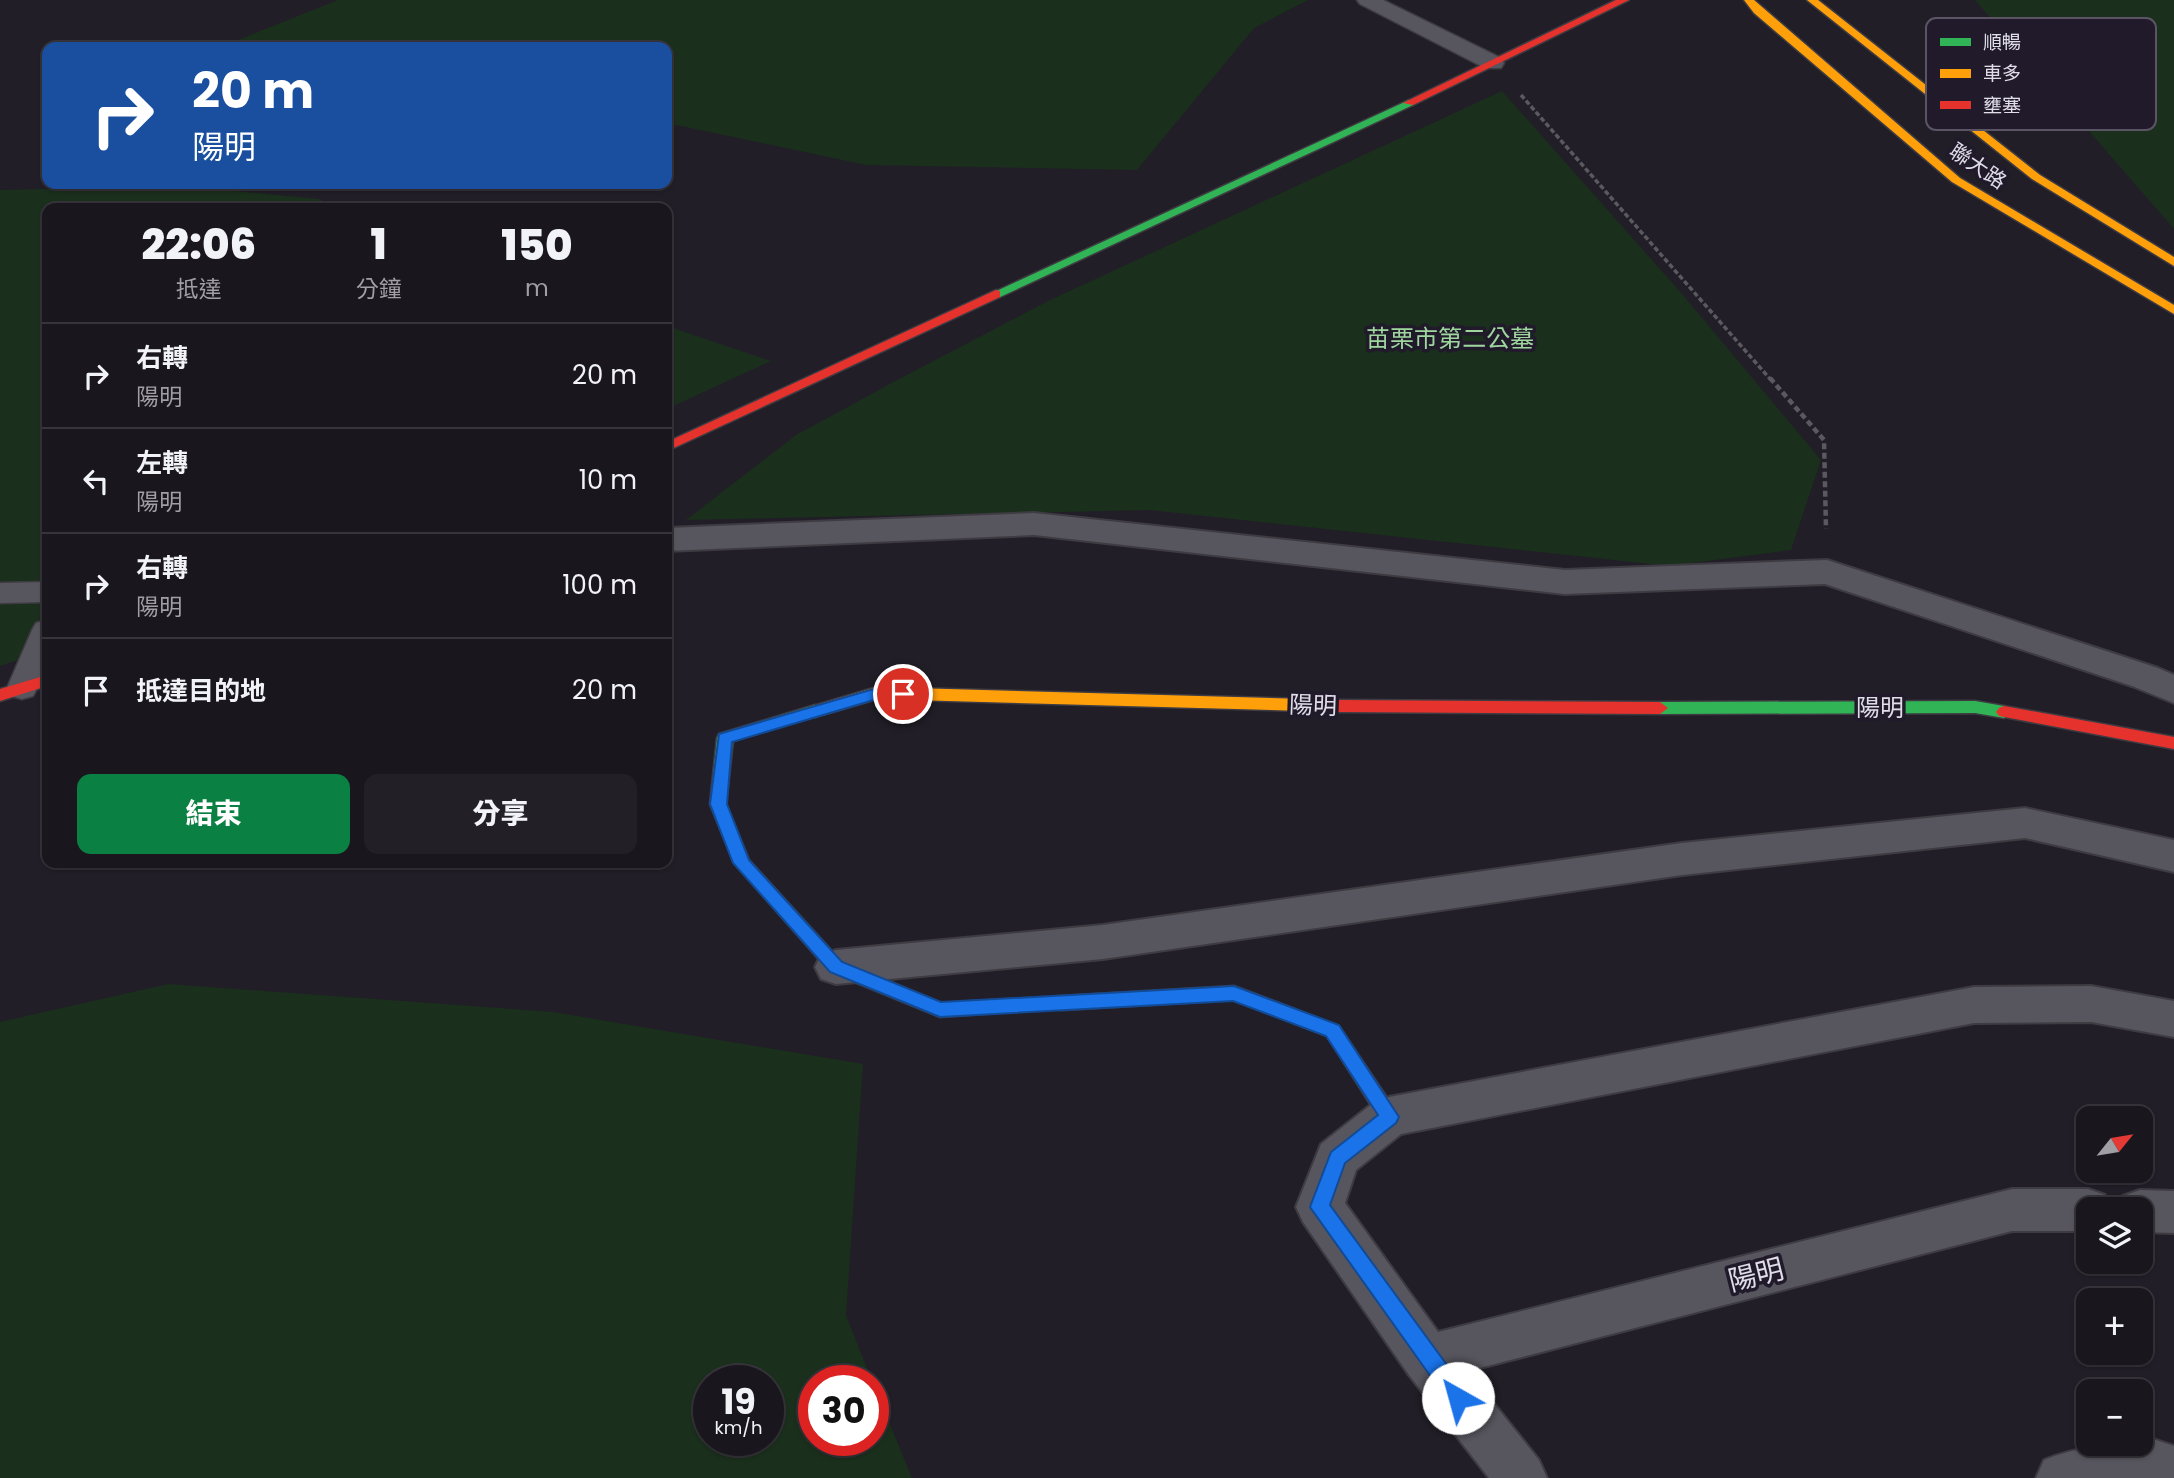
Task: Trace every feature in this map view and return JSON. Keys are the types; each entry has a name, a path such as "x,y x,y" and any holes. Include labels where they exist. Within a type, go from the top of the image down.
{"street":[{"path":"672,445 1458,80 1624,0"},
{"name":"聯大路","path":"1749,0 1758,11 1956,180 2174,310"},
{"name":"聯大路","path":"1812,0 1926,90"},
{"name":"聯大路","path":"1977,130 2036,177 2174,262"},
{"path":"672,540 1034,524 1565,582 1827,572 2145,677 2174,690"},
{"name":"陽明","path":"1390,1117 1333,1031 1234,993 940,1010 836,967 742,863 718,804 725,738 877,693 1409,708 1975,707 2174,743"},
{"path":"836,967 1102,942 1682,859 2025,823 2174,856"},
{"path":"1521,1478 1427,1358 1320,1207 1338,1158 1390,1117 1974,1005 2091,1004 2174,1020"},
{"name":"陽明","path":"1427,1358 2012,1210 2076,1210"},
{"path":"2153,1211 2174,1212"},
{"path":"2062,1478 2141,1460 2174,1471"}],"lane":[{"path":"1367,0 1493,63"},
{"path":"0,593 42,592"},
{"path":"23,687 42,642"}],"path":[{"path":"1493,63 1824,440 1827,572"}],"green space":[{"path":"338,0 1308,0 1254,28 1137,170 866,165 672,124 672,42 233,42"},
{"path":"1975,0 2174,0 2174,229 2088,130 2156,130 2156,18 1991,18"},
{"name":"苗栗市第二公墓","path":"1502,91 1683,295 1821,460 1791,550 1669,566 1150,510 686,520 796,435 899,379 1050,300"},
{"path":"214,189 319,199 327,203 42,203 42,652 0,666 0,190"},
{"path":"672,328 771,361 672,407"},
{"path":"168,984 553,1012 863,1064 846,1315 866,1365 798,1365 798,1456 889,1456 889,1422 912,1478 0,1478 0,1022"}],"traffic: fast":[{"path":"996,294 1409,103"},
{"path":"1660,708 1975,707 2004,712"},
{"path":"815,711 725,738 718,804 742,863 836,967 940,1010 1062,1003"}],"traffic: slow":[{"path":"1749,0 1758,11 1956,180 2174,310"},
{"path":"1812,0 1926,90"},
{"path":"1977,130 2036,177 2174,262"},
{"path":"815,711 877,693 1339,706"}],"traffic: jam":[{"path":"1409,103 1624,0"},
{"path":"672,445 996,294"},
{"path":"0,695 42,682"},
{"path":"1339,706 1660,708"},
{"path":"2004,712 2174,743"},
{"path":"1062,1003 1234,993 1333,1031 1389,1117"}],"route":[{"path":"903,694 877,693 725,738 718,804 742,863 836,967 940,1010 1234,993 1333,1031 1390,1117 1338,1158 1320,1207 1458,1398"}]}
